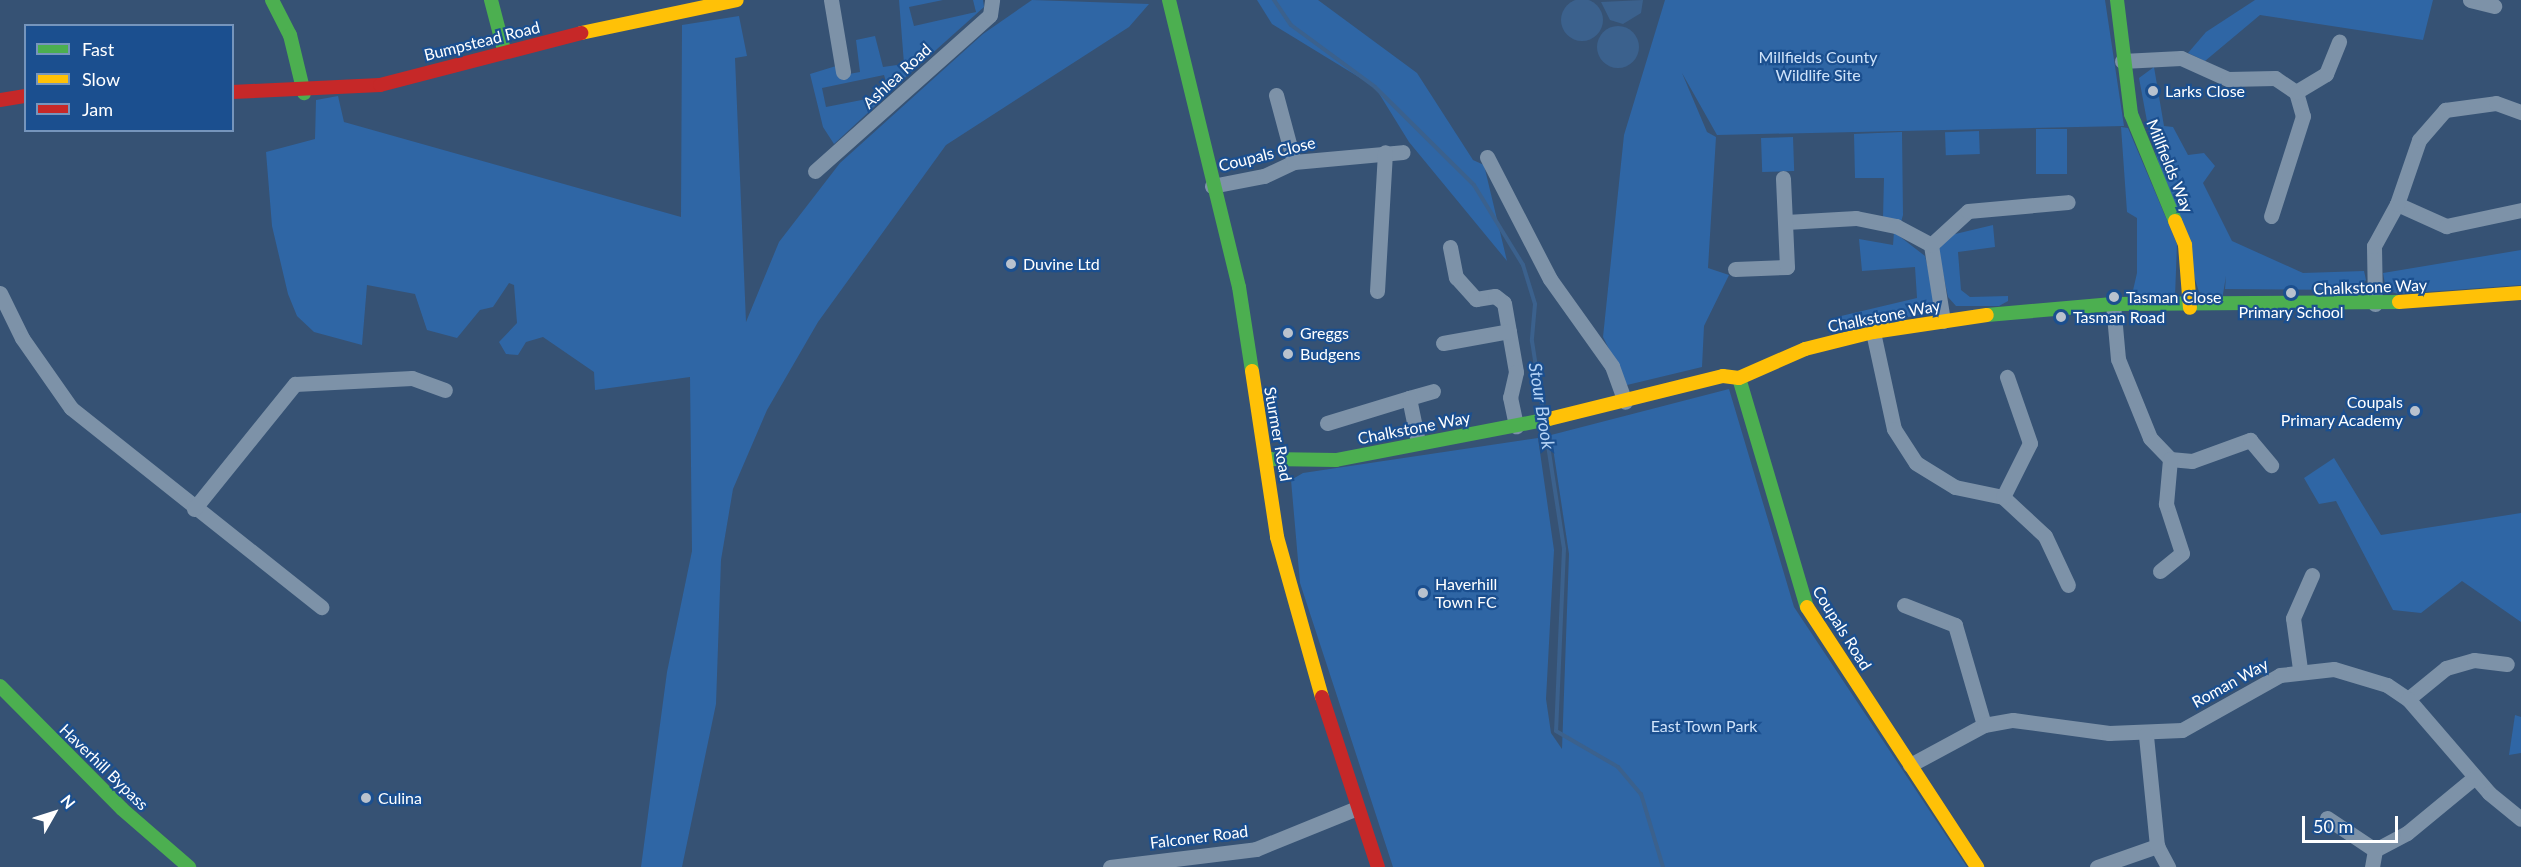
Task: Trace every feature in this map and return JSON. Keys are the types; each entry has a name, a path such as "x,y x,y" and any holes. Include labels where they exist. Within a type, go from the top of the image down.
{"street":[{"path":"272,0 290,35 304,93"},
{"path":"491,0 504,50"},
{"name":"Bumpstead Road","path":"234,92 304,93 380,85 504,50 737,0"},
{"path":"831,0 843,72"},
{"name":"Ashlea Road","path":"815,171 990,15 992,0"},
{"name":"Sturmer Road","path":"1168,0 1212,186 1239,287 1268,459 1277,537 1302,636 1378,867"},
{"name":"Millfields Way","path":"2116,0 2122,61 2135,125 2185,245 2190,308"},
{"path":"2470,0 2494,6"},
{"path":"2296,92 2326,74 2339,42"},
{"path":"2122,61 2181,58 2228,79 2275,78 2296,92 2303,116 2271,216"},
{"path":"1276,95 1294,162"},
{"path":"2,98 24,96"},
{"path":"2375,304 2374,246 2397,204 2419,140 2445,110 2496,103 2521,112"},
{"path":"1377,291 1385,152"},
{"name":"Coupals Close","path":"1212,186 1264,176 1294,162 1403,152"},
{"path":"1487,157 1550,279 1612,366 1625,402"},
{"path":"1735,269 1787,267 1783,178"},
{"path":"1931,245 1968,211 2068,202"},
{"path":"2397,204 2446,226 2521,210"},
{"path":"1786,222 1856,218 1896,226 1931,245"},
{"path":"1931,245 1943,321"},
{"path":"1450,247 1456,277 1476,299 1495,296 1504,303 1521,425"},
{"path":"0,293 22,338 71,408 194,509 321,607"},
{"name":"Chalkstone Way","path":"1268,459 1336,460 1418,442 1521,425 1625,402 1723,376 1739,378 1806,350 1873,332 1943,321 2113,304 2190,308 2375,304 2521,293"},
{"path":"2113,304 2118,359 2150,438 2170,459 2192,460 2250,440 2271,465"},
{"path":"1443,343 1509,332"},
{"path":"1873,332 1894,429 1916,463 1955,487 2002,497 2045,537 2068,585"},
{"path":"2002,497 2030,443 2007,377"},
{"path":"194,509 296,384 412,378 445,390"},
{"name":"Coupals Road","path":"1739,378 1804,603 1977,867"},
{"path":"1327,423 1433,392"},
{"path":"1409,398 1418,442"},
{"path":"2160,571 2182,553 2166,504 2170,459"},
{"path":"2300,669 2293,618 2312,575"},
{"path":"1904,605 1955,625 1984,725"},
{"path":"2408,699 2446,668 2474,660 2507,664"},
{"name":"Roman Way","path":"1911,765 1984,725 2046,721 2146,735 2182,730 2252,687 2300,669 2334,669 2387,685 2408,699 2475,777 2521,819"},
{"name":"Haverhill Bypass","path":"0,686 122,809 189,867"},
{"path":"2146,735 2157,846 2168,867"},
{"path":"2375,850 2407,833 2475,777"},
{"name":"Falconer Road","path":"1110,867 1256,849 1357,808"},
{"path":"2327,818 2375,850"},
{"path":"2097,867 2157,846"},
{"path":"2372,867 2375,850"}],"green space":[{"path":"899,0 943,0 909,7 914,26 976,12 973,0 983,0 984,7 889,92 884,75 822,88 826,107 887,95 834,144 823,127 810,74 836,66 838,76 860,72 856,40 875,36 883,67 904,64"},
{"path":"1032,0 1149,4 1129,27 946,145 818,322 767,410 733,489 721,560 716,704 682,867 641,867 667,672 692,551 690,377 595,390 594,372 543,337 526,342 518,355 506,354 499,342 517,323 514,285 509,283 493,307 480,310 457,338 427,330 415,294 367,285 362,345 314,332 297,316 288,294 272,226 266,152 315,139 316,100 338,96 344,122 681,217 682,25 739,16 747,56 735,58 746,322 779,242 840,163 983,34"},
{"path":"1257,0 1318,0 1417,73 1473,160 1484,165 1507,261 1409,142 1375,87 1272,24"},
{"name":"Millfields County Wildlife Site","path":"1665,0 2105,0 2124,126 1717,135 1682,73 1707,132 1716,137 1708,268 1729,275 1704,326 1702,367 1627,385 1603,337 1624,135"},
{"path":"2255,0 2433,0 2423,40 2260,15 2205,61 2188,53 2206,32"},
{"path":"2154,67 2164,126 2173,127 2188,155 2204,153 2215,166 2203,183 2232,241 2303,273 2364,271 2366,280 2357,290 2225,289 2226,276 2222,300 2199,292 2149,132 2139,78"},
{"path":"2121,127 2128,128 2177,244 2175,297 2131,299 2137,273 2137,218 2127,212"},
{"path":"2036,129 2067,129 2067,174 2036,174"},
{"path":"1979,131 1980,154 1946,155 1945,132"},
{"path":"1902,132 1903,215 1901,222 1883,218 1884,178 1855,178 1854,134"},
{"path":"1793,137 1794,171 1762,172 1761,138"},
{"path":"1993,225 1995,247 1958,252 1961,290 1970,297 2008,296 2008,301 1999,306 1956,306 1948,297 1938,250 1951,235"},
{"path":"1894,232 1925,256 1936,301 1928,313 1843,331 1841,316 1917,298 1915,267 1862,271 1859,239 1893,245"},
{"path":"2521,250 2521,285 2398,294 2386,290 2383,273"},
{"name":"East Town Park","path":"1729,389 1794,607 1967,867 1393,867 1300,583 1291,480 1303,473 1538,438 1554,550 1546,699 1551,733 1562,749 1569,554 1551,435"},
{"path":"2334,458 2381,535 2521,513 2521,622 2462,581 2421,613 2393,610 2336,501 2319,504 2304,478"},
{"path":"2515,715 2521,717 2521,753 2509,755"}],"shaded area":[{"path":"1582,-1 1597,5 1603,20 1597,35 1582,41 1567,35 1561,20 1567,5"},
{"path":"1643,0 1641,13 1623,24 1610,20 1601,2"},
{"path":"1618,26 1633,32 1639,47 1633,62 1618,68 1603,62 1597,47 1603,32"}],"waterway":[{"name":"Stour Brook","path":"1274,0 1291,25 1375,87 1474,185 1523,265 1535,304 1532,341 1543,412"},
{"name":"Stour Brook","path":"1545,426 1564,549 1556,731 1618,767 1641,794 1663,867"}],"traffic: fast":[{"path":"272,0 290,35 304,93"},
{"path":"491,0 504,50"},
{"path":"1169,0 1239,287 1252,371"},
{"path":"2117,0 2131,114 2175,221"},
{"path":"1987,315 2113,304 2399,302"},
{"path":"1739,378 1807,607"},
{"path":"1267,459 1336,460 1549,419"},
{"path":"0,686 122,809 189,867"}],"traffic: slow":[{"path":"581,33 737,0"},
{"path":"2175,221 2185,245 2190,308"},
{"path":"2399,302 2521,293"},
{"path":"1549,419 1723,376 1739,378 1805,349 1873,332 1987,315"},
{"path":"1252,371 1277,537 1322,697"},
{"path":"1807,607 1977,867"}],"traffic: jam":[{"path":"234,92 380,85 581,33"},
{"path":"0,100 24,96"},
{"path":"1322,697 1378,867"}],"place":[{"name":"Larks Close","path":"2153,91"},
{"name":"Duvine Ltd","path":"1011,264"},
{"name":"Primary School","path":"2291,293"},
{"name":"Tasman Close","path":"2114,297"},
{"name":"Tasman Road","path":"2061,317"},
{"name":"Greggs","path":"1288,333"},
{"name":"Budgens","path":"1288,354"},
{"name":"Coupals Primary Academy","path":"2415,411"},
{"name":"Haverhill Town FC","path":"1423,593"},
{"name":"Culina","path":"366,798"}]}
